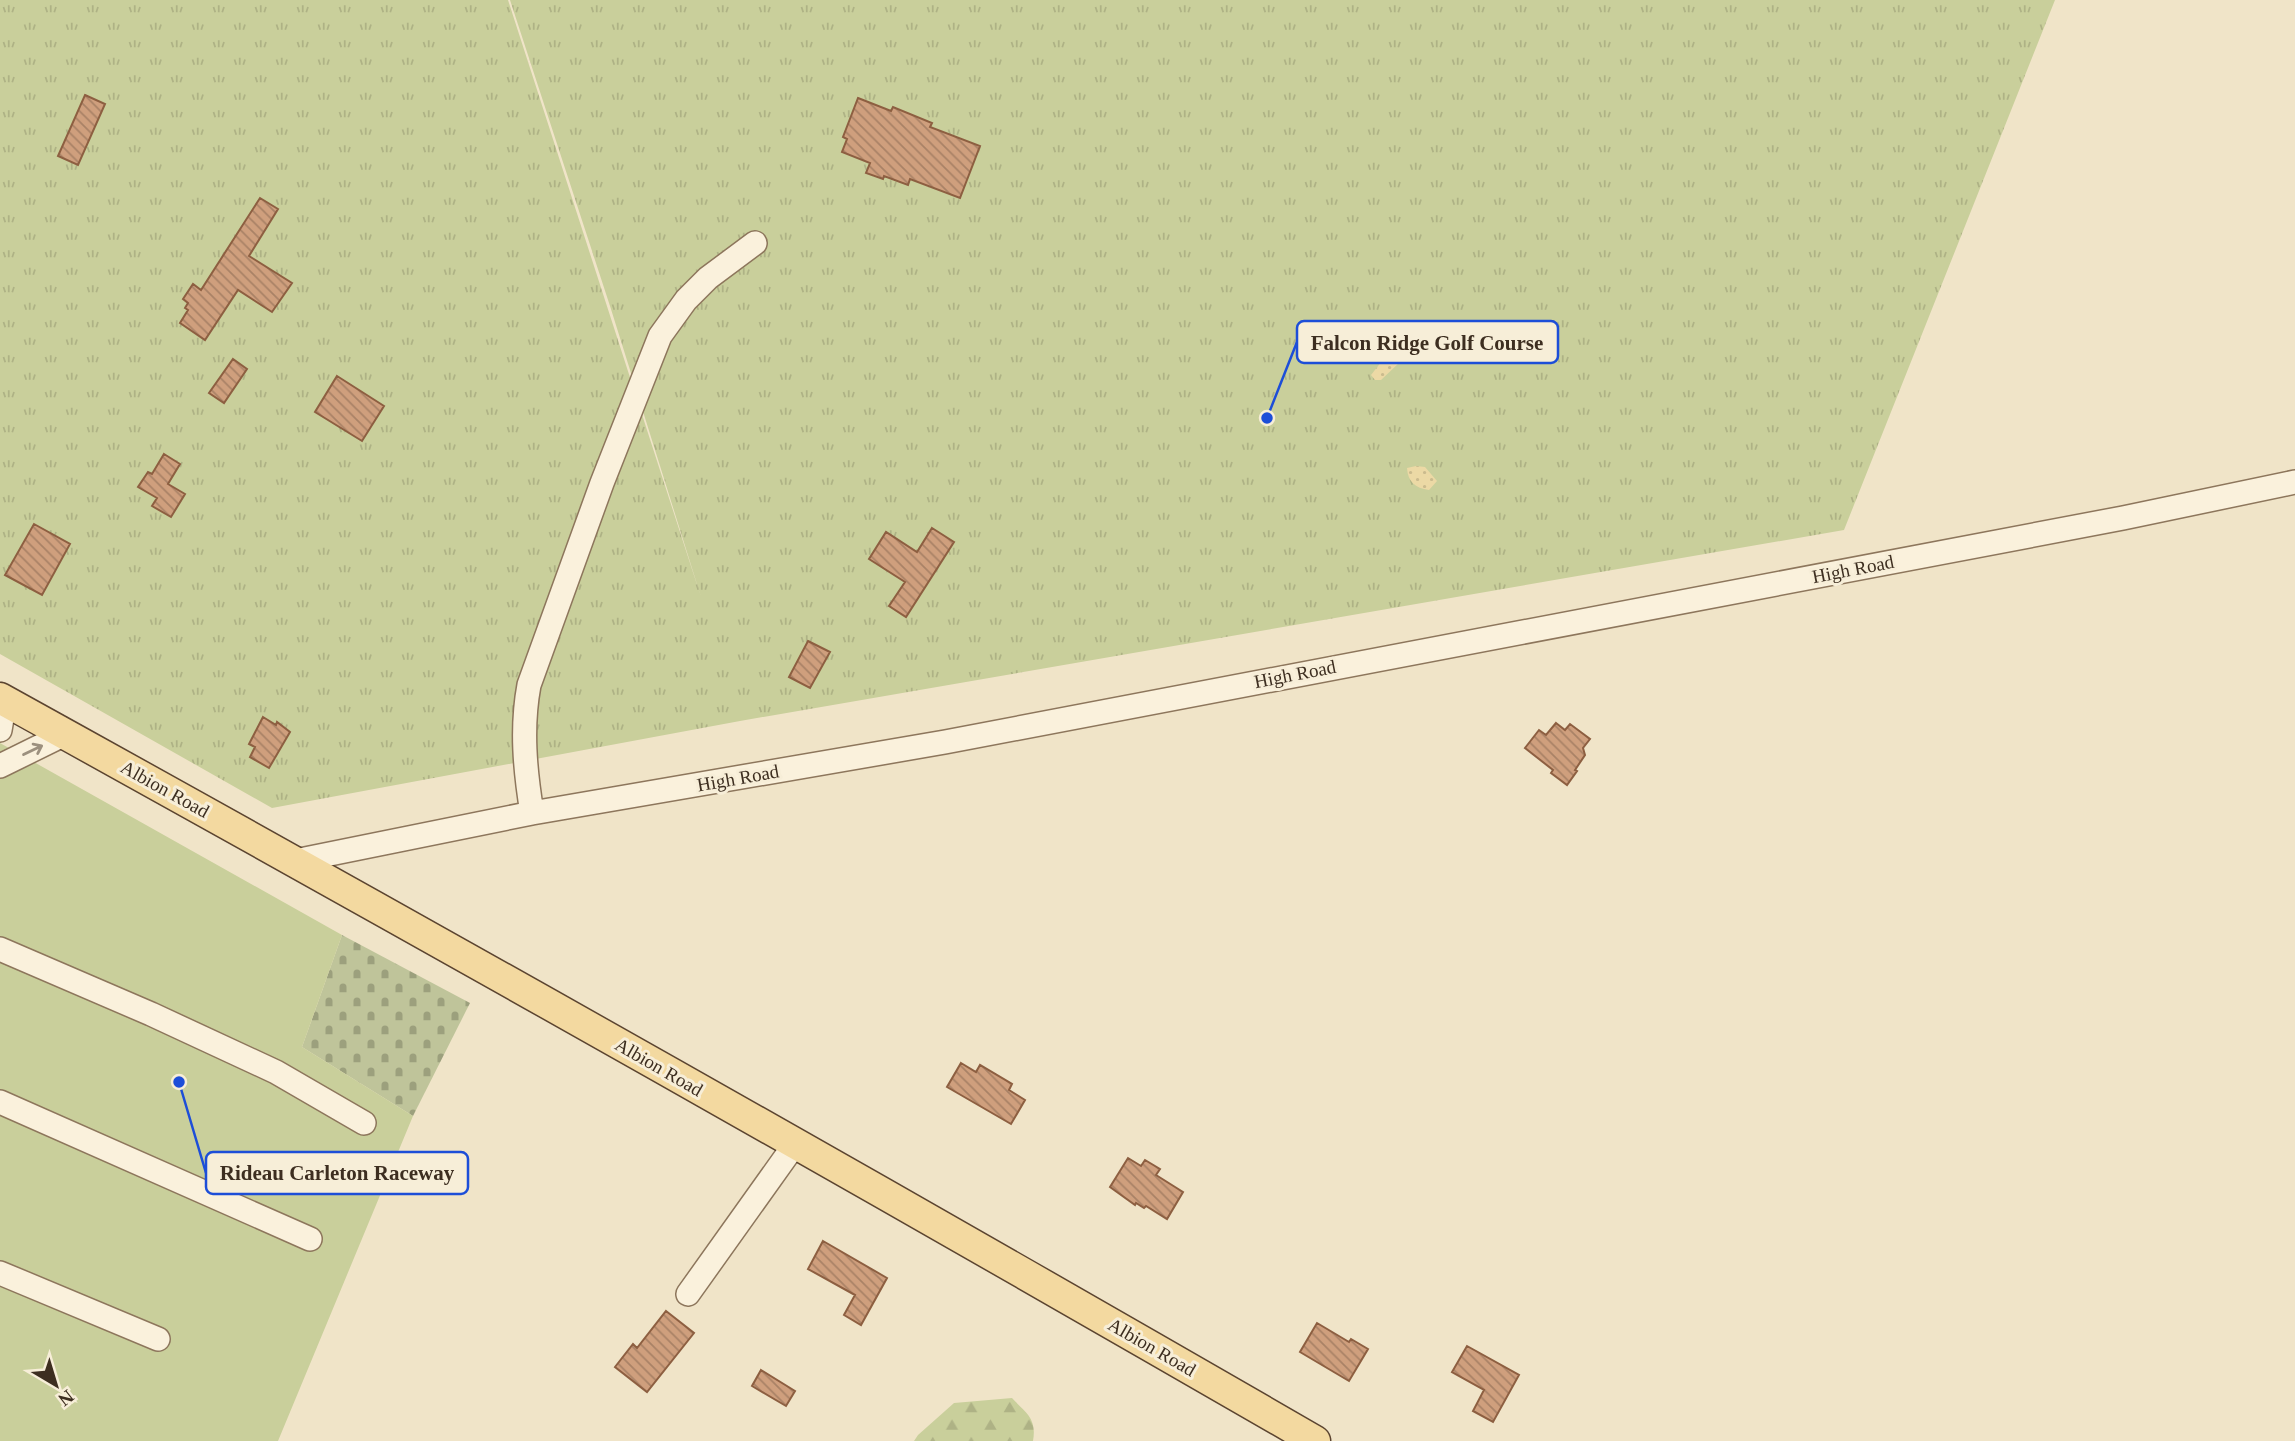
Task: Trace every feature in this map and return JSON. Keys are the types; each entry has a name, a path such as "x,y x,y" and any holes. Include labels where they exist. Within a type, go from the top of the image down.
{"main road":[{"name":"Albion Road","path":"2,699 986,1251 1315,1441"}],"street":[{"path":"532,813 525,773 524,713 529,685 660,336 686,300 708,278 755,243"},
{"name":"High Road","path":"295,861 532,813 945,742 2109,521 2295,482"},
{"path":"0,730 2,699"},
{"path":"0,766 65,734"},
{"path":"0,949 276,1072 364,1123"},
{"path":"0,1102 310,1239"},
{"path":"688,1294 795,1144"},
{"path":"0,1273 158,1339"}],"green space":[{"path":"0,0 508,0 701,597 510,0 2055,0 1844,530 740,721 272,808 0,654"},
{"path":"0,743 342,935 302,1047 413,1116 278,1441 0,1441"},
{"path":"342,935 470,1003 413,1116 302,1047"},
{"path":"1012,1398 1032,1421 1033,1441 914,1441 954,1403"}],"sand":[{"path":"1394,351 1400,362 1381,380 1375,380 1371,375 1389,352"},
{"path":"1425,467 1437,481 1429,490 1416,486 1411,481 1407,468"}],"building":[{"path":"85,95 105,104 78,165 58,156"},
{"path":"858,98 891,111 893,107 932,123 930,127 980,146 960,198 910,179 908,185 866,173 870,163 842,152 847,139 843,137"},
{"path":"260,198 278,209 249,256 292,283 272,312 238,290 205,340 180,323 188,310 185,308 188,303 183,299 193,284 201,290"},
{"path":"233,359 247,369 224,403 209,393"},
{"path":"337,376 384,406 362,441 315,412"},
{"path":"164,454 180,464 168,484 185,494 171,517 152,506 157,498 138,487 148,472 152,474"},
{"path":"34,524 70,544 42,595 5,575"},
{"path":"932,528 954,542 906,617 889,606 905,582 869,559 886,532 917,552"},
{"path":"808,641 830,652 810,688 789,677"},
{"path":"263,717 276,725 277,722 290,732 269,768 250,757 255,747 249,744"},
{"path":"1556,723 1565,730 1570,724 1590,739 1583,748 1585,755 1575,770 1577,771 1567,785 1525,748 1539,730 1546,735"},
{"path":"961,1063 976,1072 980,1065 1012,1084 1009,1090 1025,1100 1011,1124 947,1087"},
{"path":"1128,1158 1141,1166 1145,1160 1160,1169 1156,1175 1183,1192 1167,1219 1146,1206 1144,1208 1136,1203 1135,1205 1110,1187"},
{"path":"823,1241 887,1278 861,1325 844,1315 855,1295 808,1269"},
{"path":"666,1311 694,1333 647,1392 615,1367 633,1344 637,1348"},
{"path":"1317,1323 1349,1342 1351,1339 1368,1349 1349,1381 1300,1352"},
{"path":"1467,1346 1519,1375 1493,1422 1473,1411 1484,1390 1452,1372"},
{"path":"761,1370 795,1391 786,1406 752,1386"}],"place":[{"name":"Falcon Ridge Golf Course","path":"1267,418"},
{"name":"Rideau Carleton Raceway","path":"179,1082"}]}
